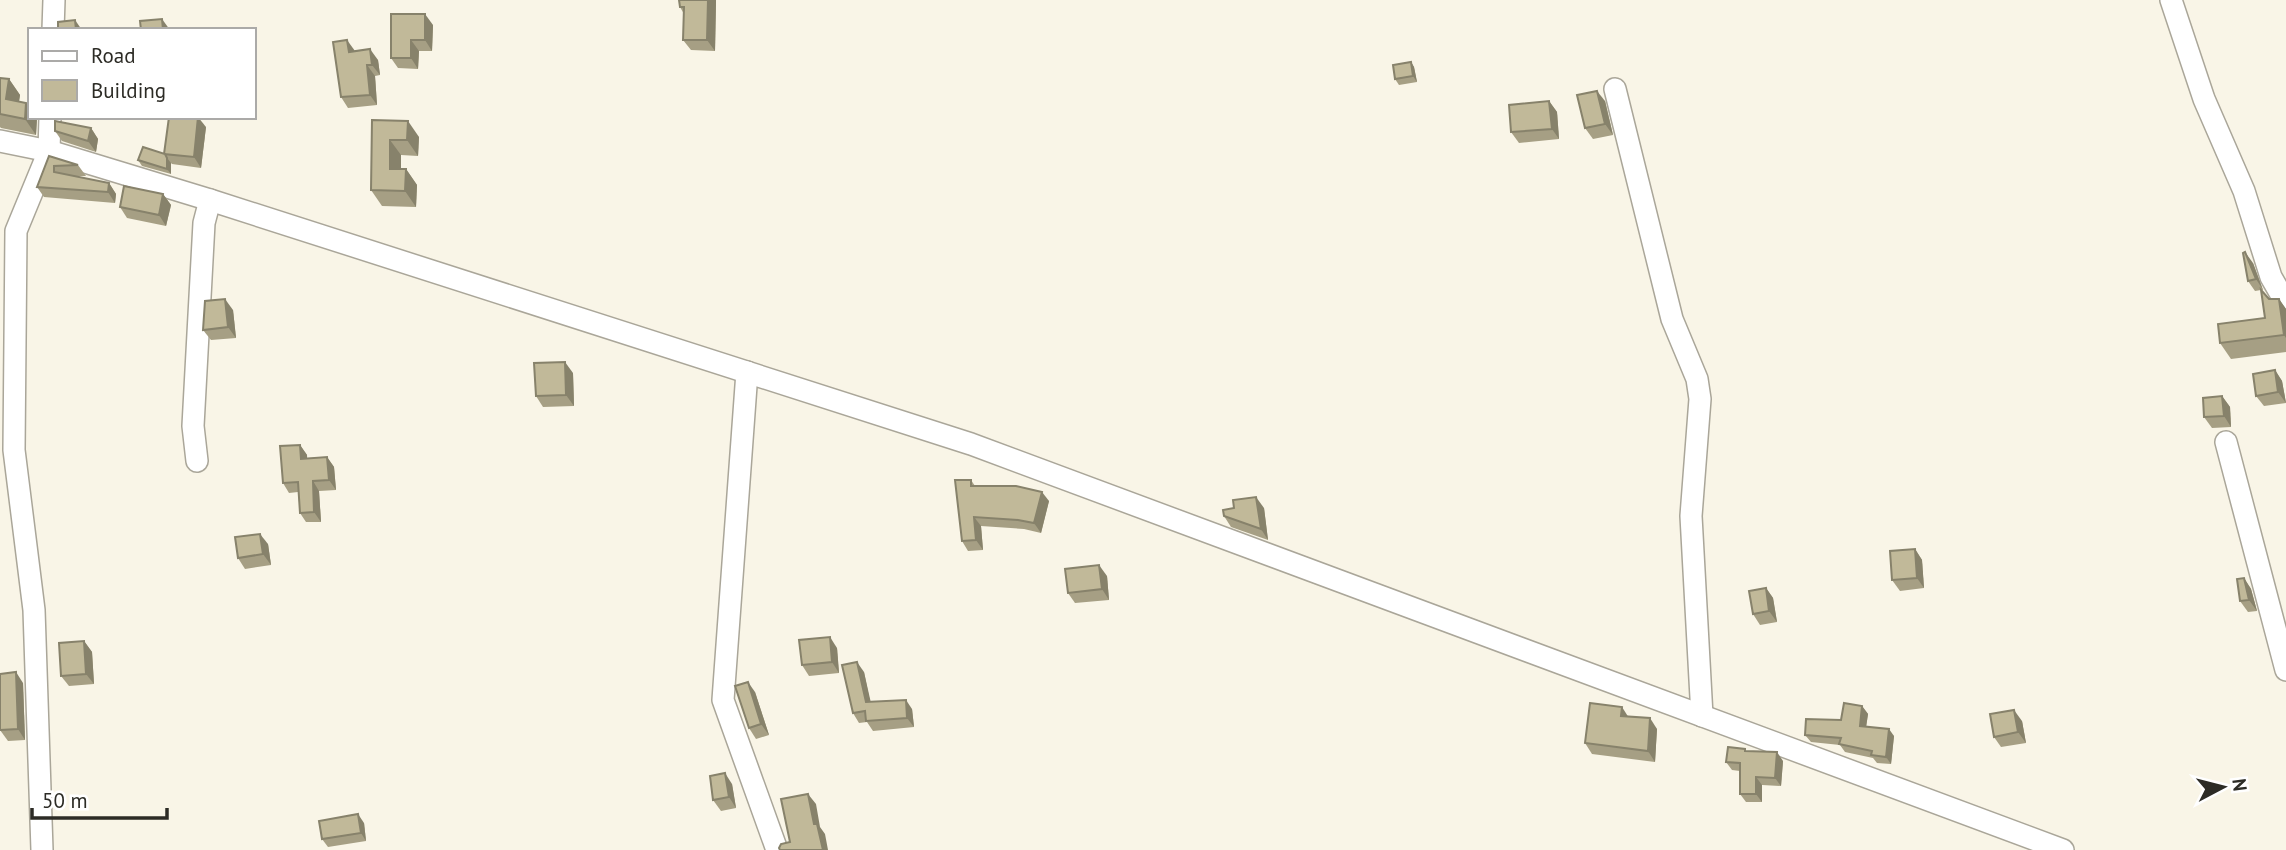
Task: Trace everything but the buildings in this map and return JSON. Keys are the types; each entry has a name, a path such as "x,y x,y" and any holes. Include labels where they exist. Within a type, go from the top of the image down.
{"street":[{"path":"53,28 54,0"},
{"path":"2171,0 2204,99 2244,191 2271,277 2286,303"},
{"path":"1615,89 1672,319 1699,389 1691,516 1702,716"},
{"path":"42,850 34,610 14,450 16,231 49,151 50,119"},
{"path":"0,141 49,151 210,200 971,444 2063,850"},
{"path":"197,461 193,426 204,223 210,200"},
{"path":"747,372 723,700 776,850"},
{"path":"2226,442 2286,670"}]}
